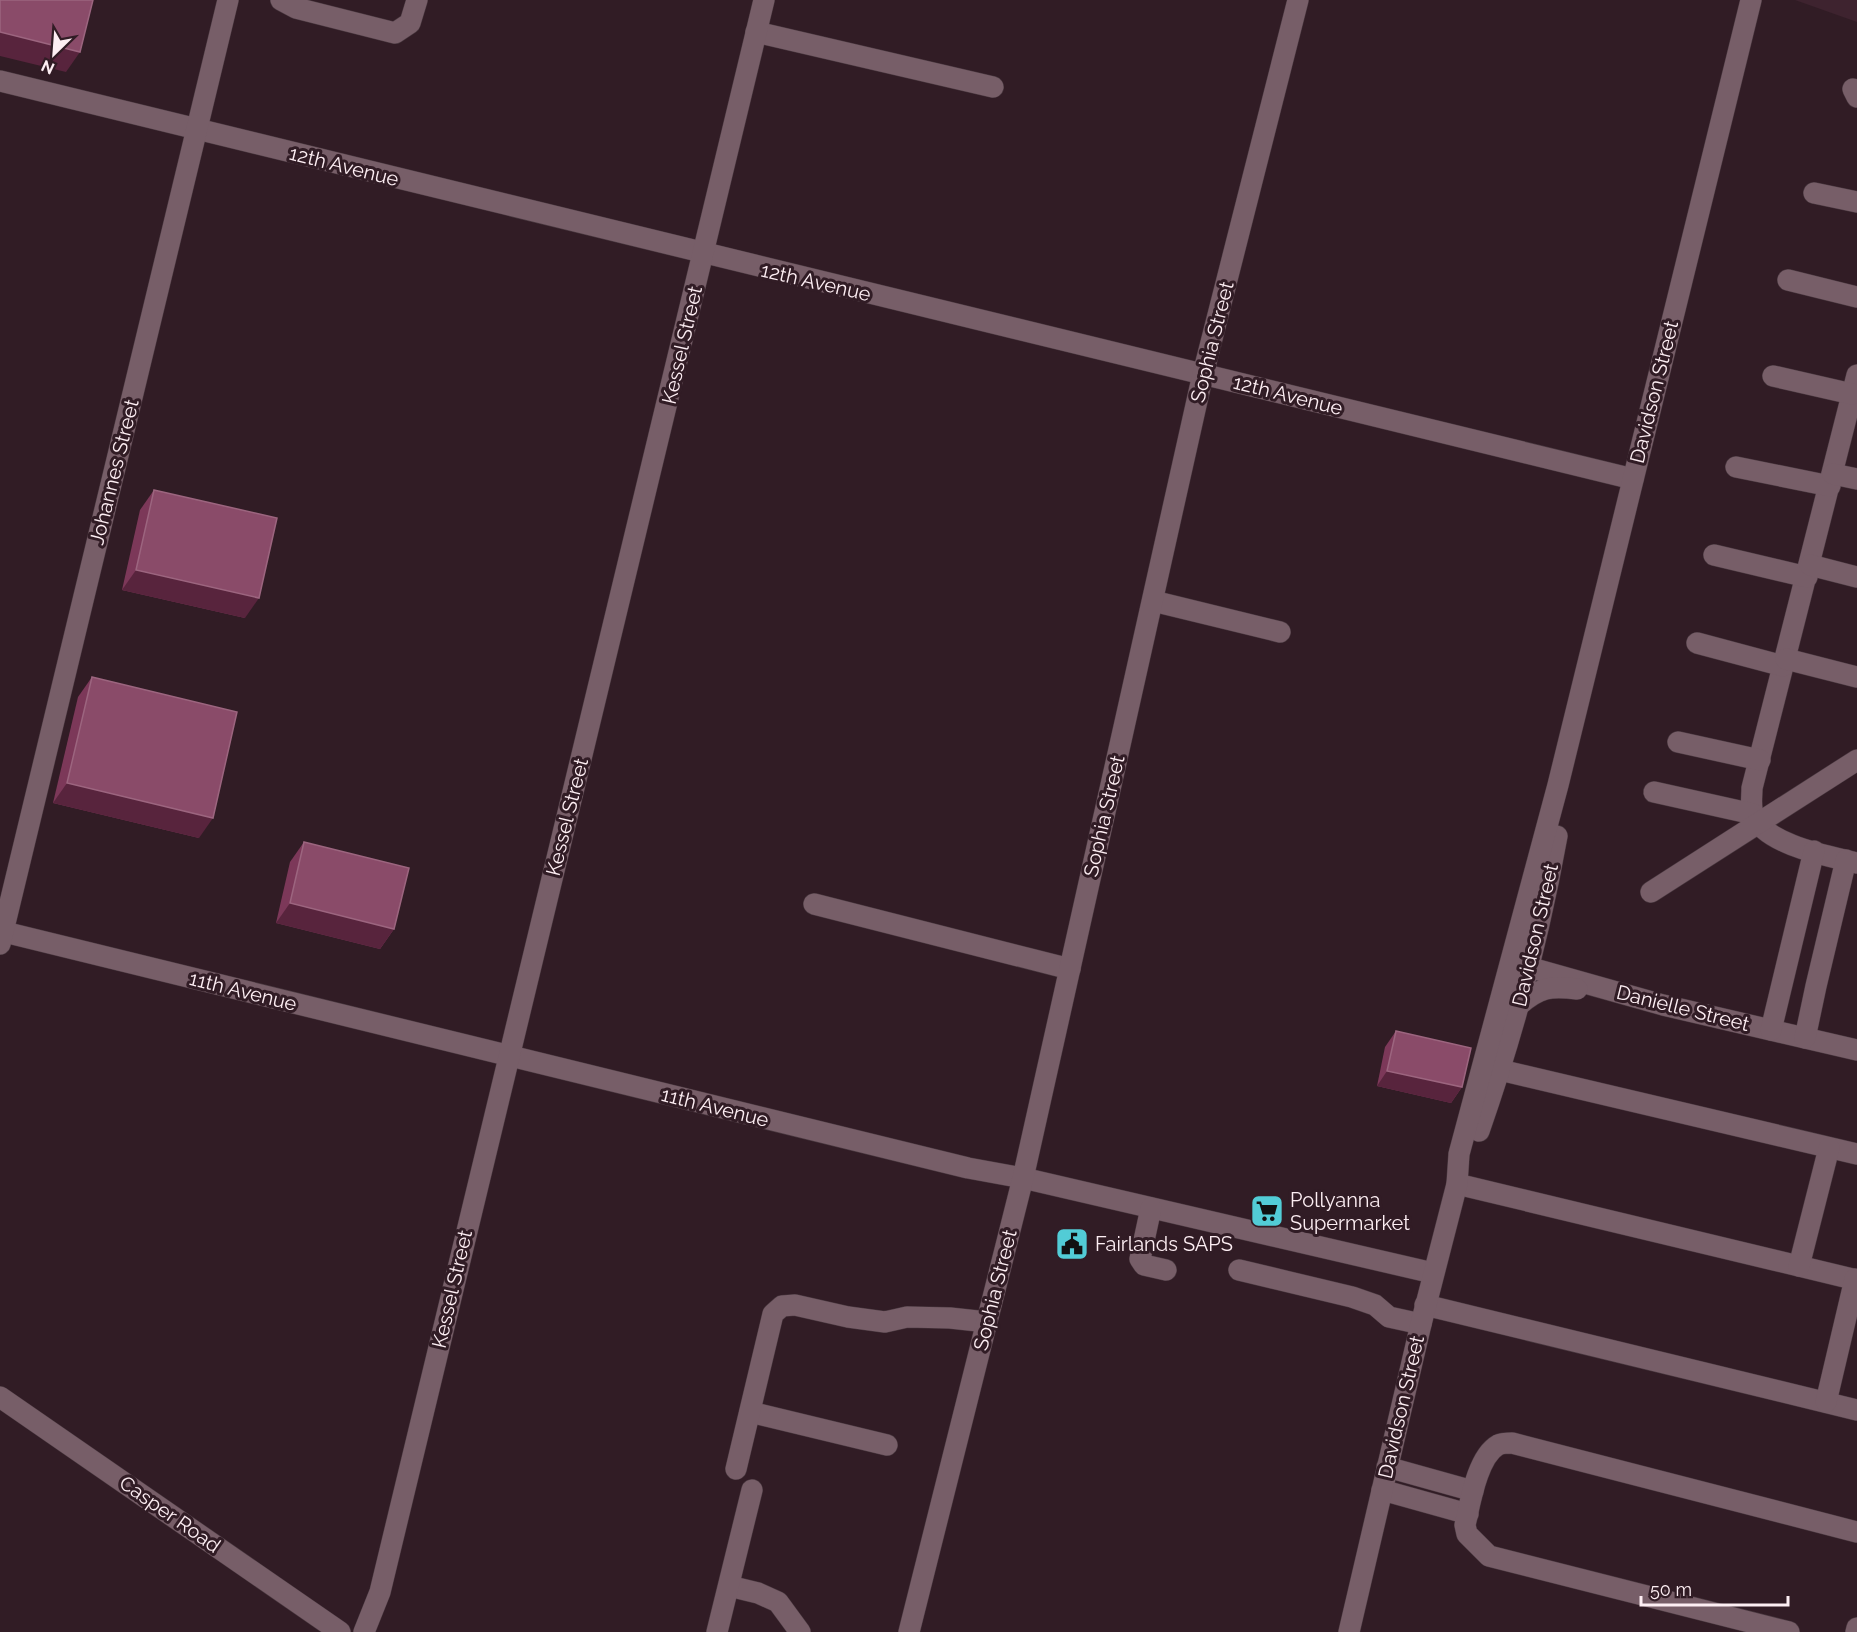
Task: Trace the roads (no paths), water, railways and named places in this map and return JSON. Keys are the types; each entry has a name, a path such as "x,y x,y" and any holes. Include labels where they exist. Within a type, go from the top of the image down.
{"street":[{"name":"Johannes Street","path":"1,935 228,0"},
{"path":"280,0 296,8 395,33 410,23 417,0"},
{"name":"Kessel Street","path":"364,1632 380,1592 764,0"},
{"name":"Sophia Street","path":"909,1632 1023,1179 1203,374 1298,0"},
{"name":"Davidson Street","path":"1457,1184 1459,1154 1520,964 1558,785 1751,0"},
{"path":"756,32 993,87"},
{"name":"12th Avenue","path":"0,81 703,255 1632,479"},
{"path":"1814,192 1857,202"},
{"path":"1788,280 1857,297"},
{"path":"1755,819 1752,788 1856,381 1773,376"},
{"path":"1736,467 1831,480 1857,479"},
{"path":"1714,555 1857,577"},
{"path":"1152,601 1280,632"},
{"path":"1697,643 1785,663 1857,676"},
{"path":"1678,742 1760,760"},
{"path":"1651,892 1755,819 1857,760"},
{"path":"1654,792 1755,819 1769,834 1782,841 1852,862 1816,986 1805,1038"},
{"path":"1771,1030 1814,851"},
{"path":"813,904 1070,969"},
{"name":"11th Avenue","path":"1,935 968,1168 1433,1273"},
{"name":"Davidson Street","path":"1349,1632 1433,1273 1457,1184 1470,1157 1500,1070 1519,1005 1520,964"},
{"name":"Danielle Street","path":"1520,964 1663,1005 1857,1050"},
{"path":"1519,1005 1539,990 1549,987 1594,990 1663,1005"},
{"path":"1500,1070 1857,1154"},
{"path":"1799,1266 1829,1148"},
{"path":"1457,1184 1856,1280 1826,1402"},
{"path":"1151,1208 1140,1259 1144,1264 1166,1270"},
{"path":"1239,1270 1352,1296 1376,1305 1389,1317 1423,1315 1857,1410"},
{"path":"736,1469 773,1314 782,1306 795,1305 885,1322 907,1317 987,1322"},
{"name":"Casper Road","path":"0,1397 340,1632"},
{"path":"750,1412 887,1445"},
{"path":"1789,1632 1496,1559 1481,1550 1467,1534 1465,1526 1481,1468 1493,1449 1500,1444 1512,1443 1857,1532"},
{"path":"1387,1467 1473,1491"},
{"path":"717,1632 752,1490"},
{"path":"1382,1490 1468,1514"},
{"path":"729,1586 758,1593 778,1602 800,1632"}],"place":[{"name":"Pollyanna Supermarket","path":"1267,1211"},
{"name":"Fairlands SAPS","path":"1072,1244"}]}
